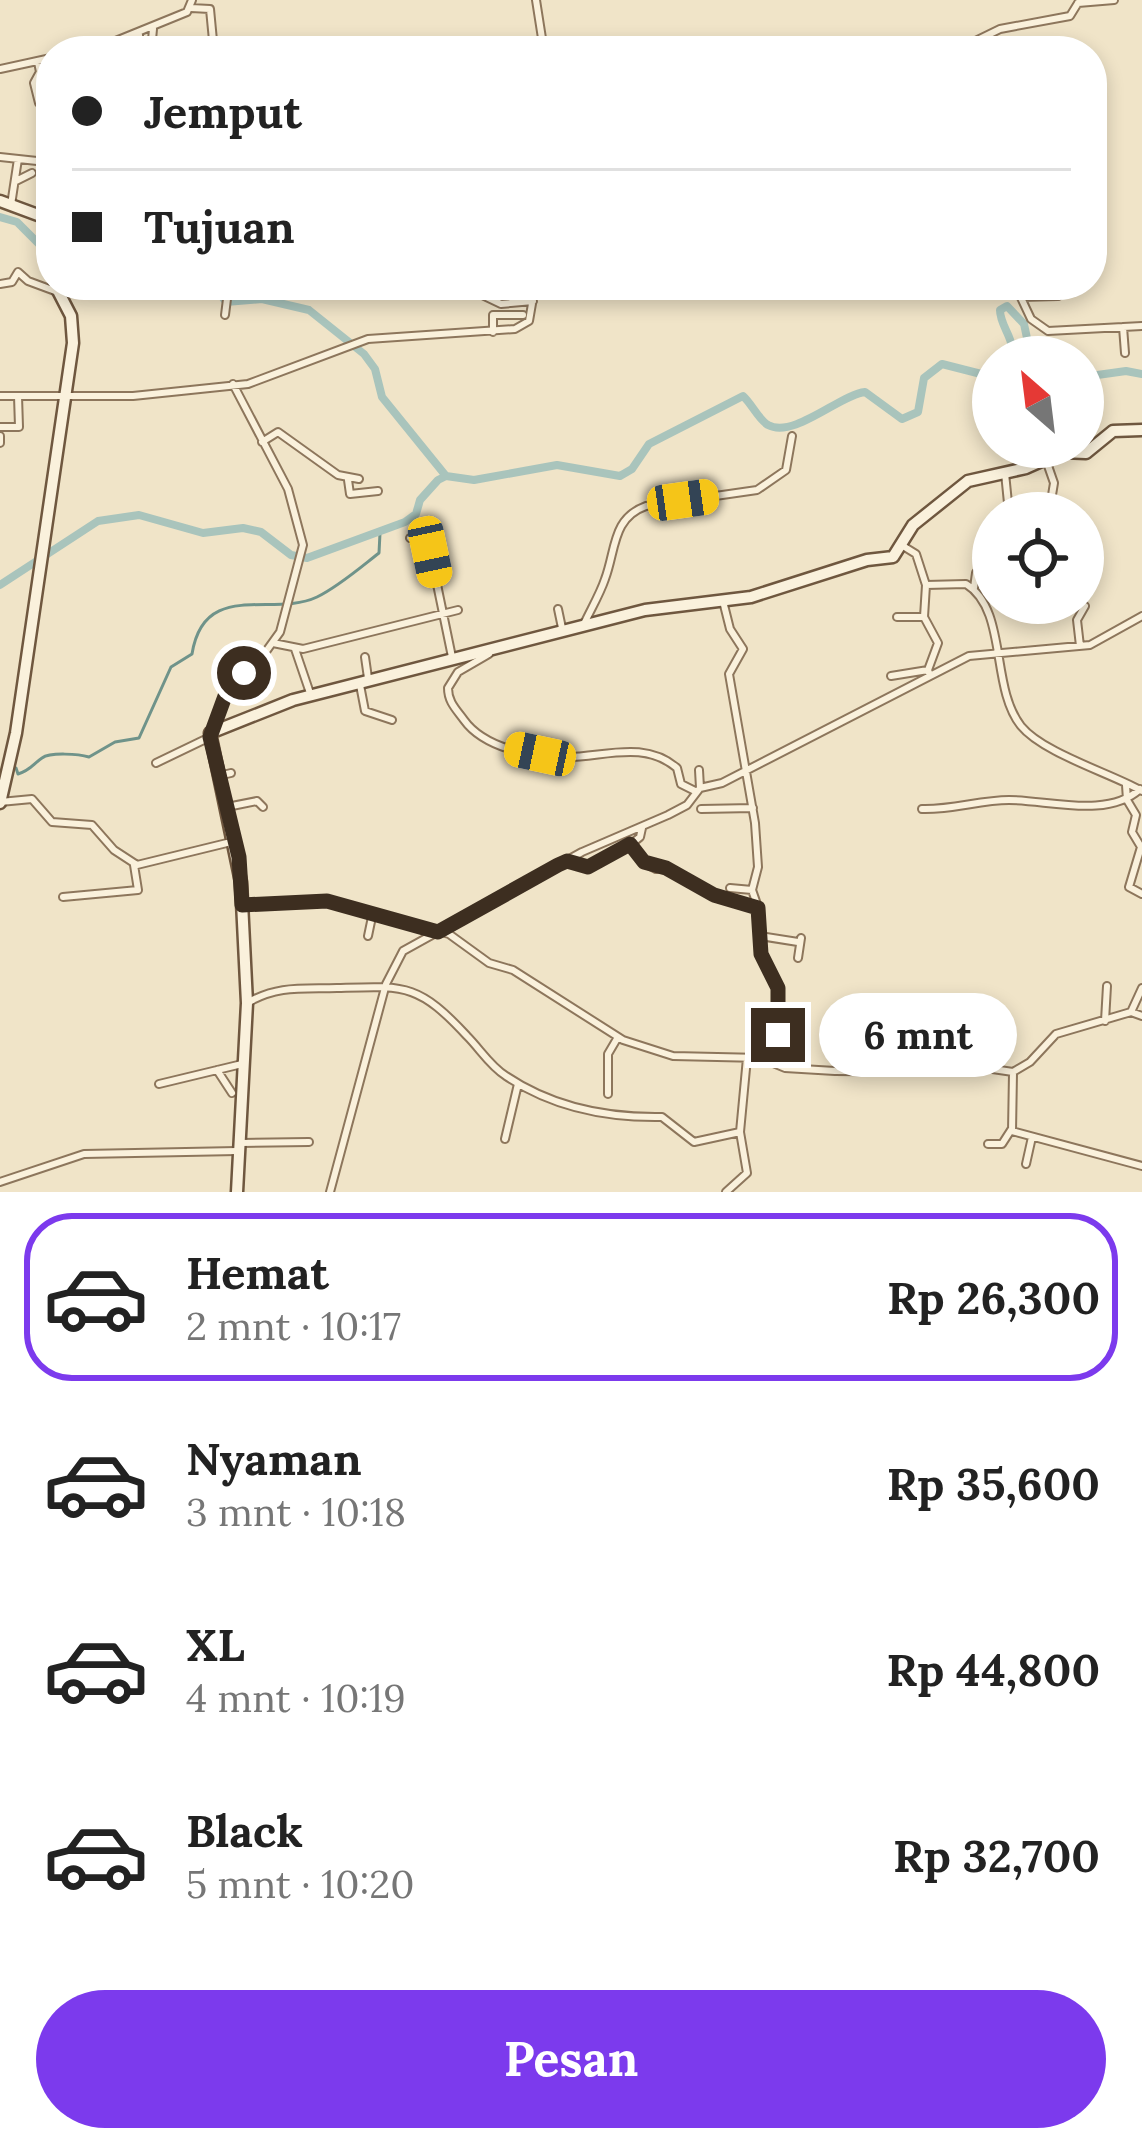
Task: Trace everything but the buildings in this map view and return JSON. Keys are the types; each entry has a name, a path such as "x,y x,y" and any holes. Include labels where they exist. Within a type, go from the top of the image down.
{"street":[{"path":"536,0 542,36"},
{"path":"986,36 1007,27 1070,16 1078,2 1114,0"},
{"path":"135,36 191,4 210,8 213,36"},
{"path":"152,36 153,29"},
{"path":"0,69 36,66"},
{"path":"0,158 36,161"},
{"path":"17,159 16,181 5,203 36,214"},
{"path":"16,181 32,173"},
{"path":"0,284 12,282 18,272 36,282"},
{"path":"63,300 73,328 16,733 0,802 32,799 52,822 92,825 134,865 138,890 63,898"},
{"path":"224,300 225,314"},
{"path":"0,396 133,396 256,382 368,339 493,332 526,324 533,301 501,304 493,300"},
{"path":"1023,300 1031,319 1048,331 1142,326"},
{"path":"493,332 493,315 523,315"},
{"path":"1123,327 1125,353"},
{"path":"233,384 288,489 303,539 292,602 274,643 254,668 230,684 210,735 225,774 242,905 247,1003 237,1192"},
{"path":"0,435 19,427 18,396"},
{"path":"1104,439 1114,430 1142,430"},
{"path":"262,442 278,432 348,480 359,479"},
{"path":"583,627 608,573 621,524 629,514 646,506 766,487 786,470 792,436"},
{"path":"156,763 210,735 311,696 656,607 722,601 893,557 913,525 943,497 968,482 1019,468"},
{"path":"1005,472 1007,492"},
{"path":"348,480 350,494 378,490"},
{"path":"410,538 426,531 452,660"},
{"path":"903,546 915,551 926,585 924,617 938,643 929,673"},
{"path":"418,555 430,552"},
{"path":"926,585 962,583 972,588"},
{"path":"722,601 730,629 743,649 729,674 753,808 758,867 752,890 761,954 778,988 778,1031 770,1061"},
{"path":"558,609 563,632"},
{"path":"274,643 296,648 458,610"},
{"path":"330,1192 386,984 403,951 567,861 687,805 698,790 748,770 929,673 996,650 1081,646 1142,616"},
{"path":"897,617 924,617"},
{"path":"992,624 1016,718 1024,729 1060,754 1108,771 1141,790"},
{"path":"1077,624 1081,646"},
{"path":"296,648 311,696"},
{"path":"491,650 458,672 448,688 450,702 478,739 566,758 610,749 664,760 676,768 681,784 698,790"},
{"path":"365,657 365,711 392,720"},
{"path":"891,676 929,673"},
{"path":"698,790 699,770"},
{"path":"1126,785 1127,800 1139,812 1131,829 1141,850 1129,887 1142,894"},
{"path":"922,809 1003,800 1067,805 1127,800 1141,790"},
{"path":"227,807 256,801 263,808"},
{"path":"701,809 753,808"},
{"path":"567,861 588,867 640,837 642,827"},
{"path":"134,865 235,841"},
{"path":"630,844 644,862 666,868 714,895 758,908"},
{"path":"730,887 752,890"},
{"path":"242,905 322,900 456,938 489,963 513,970 618,1037 673,1056 748,1058 797,1069 935,1072 965,1065 1013,1072 1030,1062 1054,1034 1131,1012 1142,1016"},
{"path":"368,936 373,912"},
{"path":"760,936 800,940 797,958"},
{"path":"247,1003 282,987 400,986 440,1008 500,1072 550,1095 563,1107 625,1120 665,1118 689,1141 740,1132"},
{"path":"1105,1021 1107,986"},
{"path":"1131,1012 1142,988"},
{"path":"608,1094 608,1054 618,1037"},
{"path":"880,1050 893,1052 899,1061 898,1072"},
{"path":"726,1192 746,1173 740,1132 748,1058"},
{"path":"159,1084 242,1064"},
{"path":"217,1070 232,1093"},
{"path":"988,1144 1003,1144 1011,1130 1013,1072"},
{"path":"505,1139 518,1083"},
{"path":"1011,1130 1142,1166"},
{"path":"1026,1164 1031,1137"},
{"path":"0,1182 84,1154 310,1142"}],"waterway":[{"path":"0,217 17,222 36,241"},
{"path":"225,300 250,300"},
{"path":"266,300 309,310 364,354 375,369 382,397 446,476"},
{"path":"1008,336 1000,310 1007,306 1024,324 1027,336"},
{"path":"0,585 98,521 139,515 203,533 243,528 261,532 291,555 307,558 405,522 446,476 474,480 557,465 620,476 632,469 649,444 743,396 764,422 779,428 865,392 902,419 918,412 924,378 942,364 972,372"},
{"path":"1104,374 1142,374"},
{"path":"16,768 18,774 51,755 89,757 115,742 139,738 171,667 192,654 210,616 242,605 317,597 379,553 380,533"}],"route":[{"path":"244,673 228,688 210,737 239,857 242,905 327,901 438,932 551,868 567,861 588,867 630,844 644,862 666,868 714,895 758,908 761,954 778,988 778,1035"}]}
